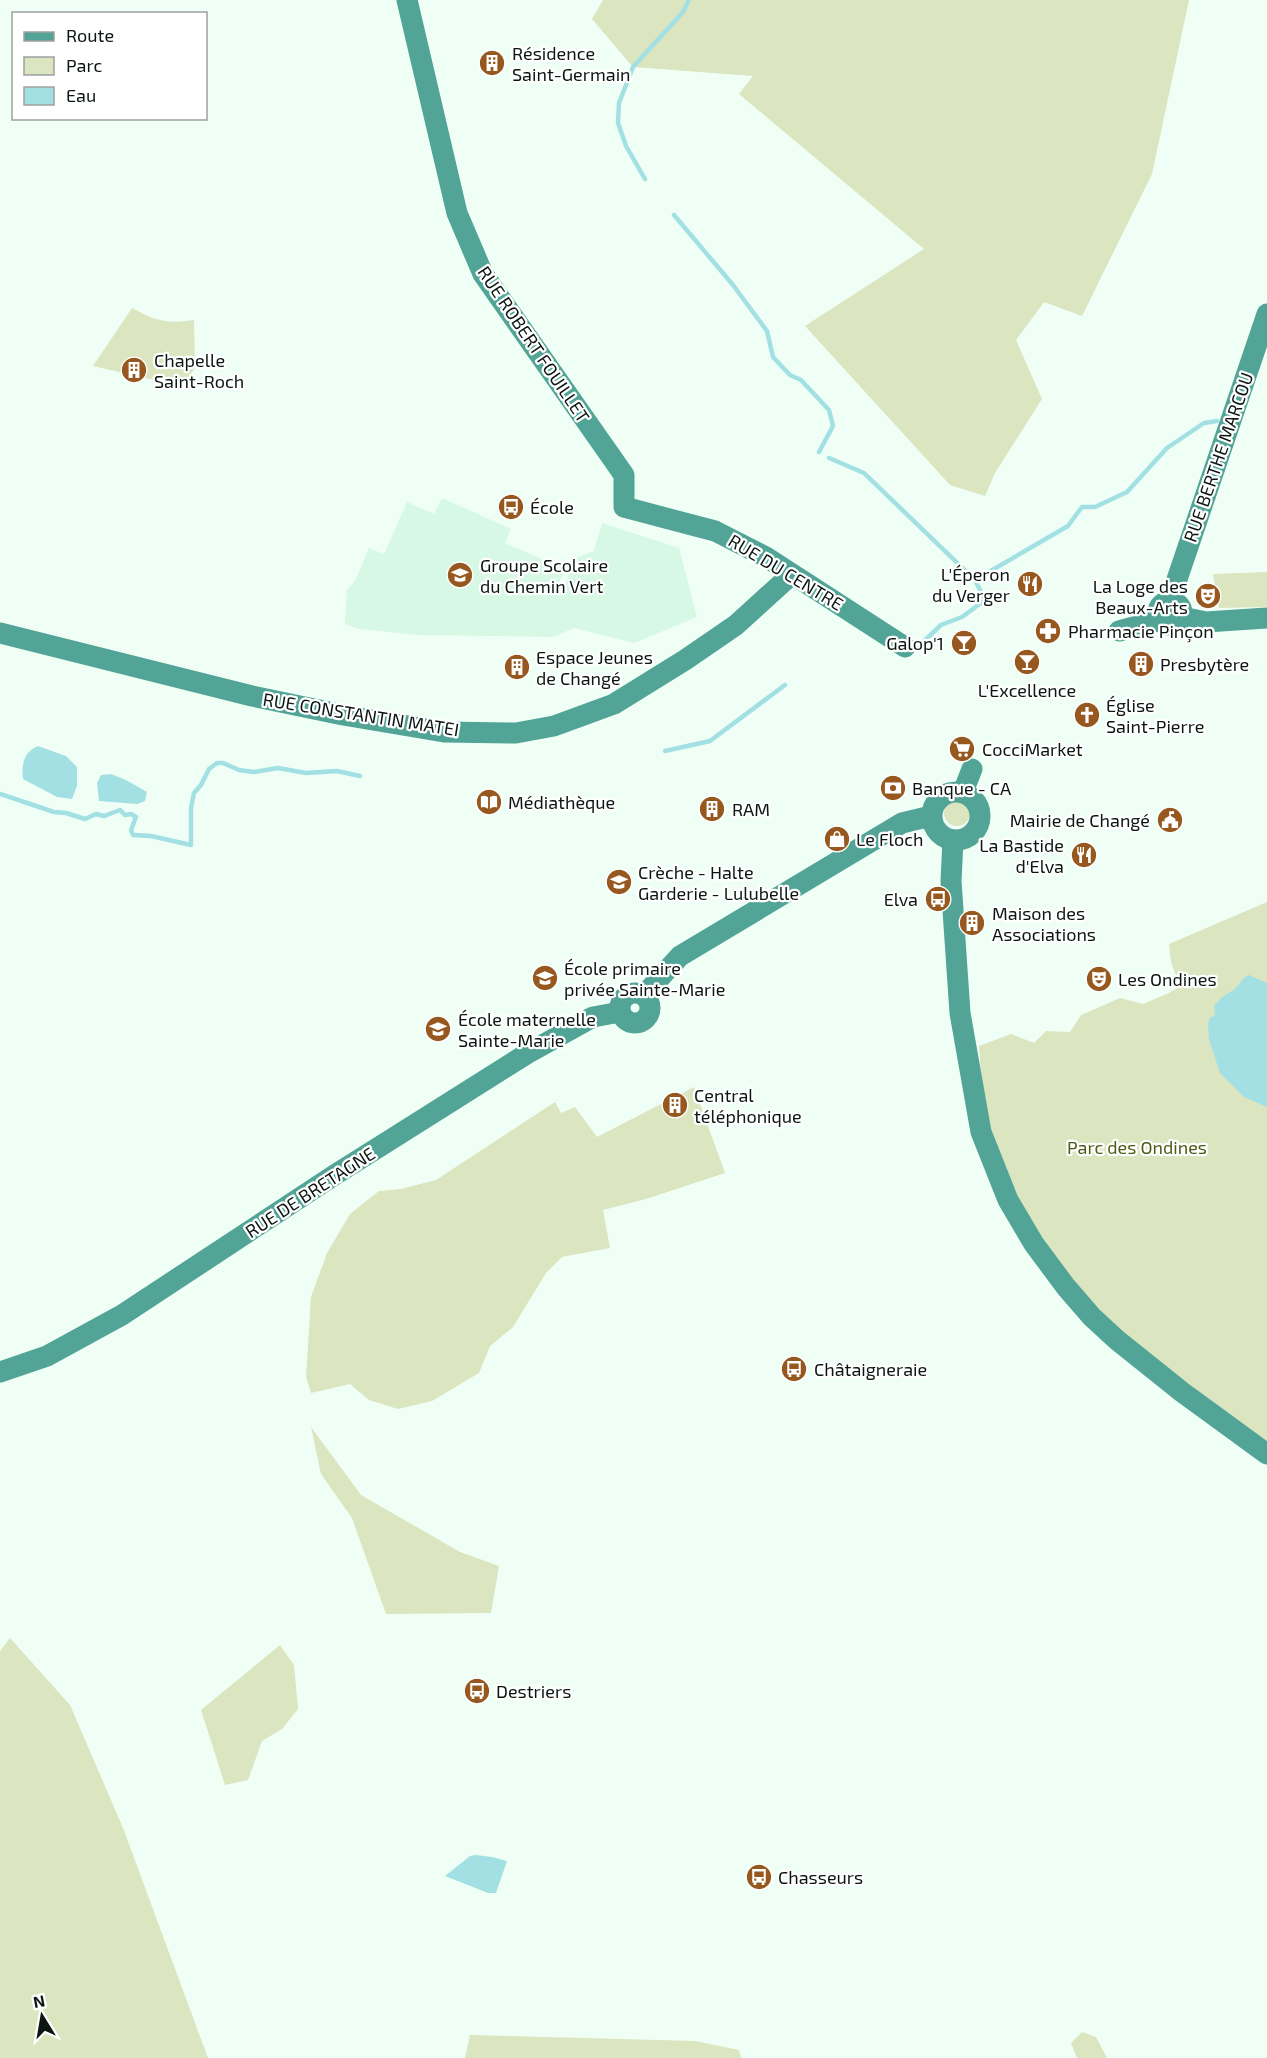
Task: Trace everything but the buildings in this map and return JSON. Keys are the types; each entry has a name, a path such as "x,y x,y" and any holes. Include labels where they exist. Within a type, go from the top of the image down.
{"street":[{"name":"RUE ROBERT FOUILLET","path":"407,0 457,213 483,274 624,475 624,507"},
{"name":"RUE BERTHE MARCOU","path":"1170,600 1267,314"},
{"name":"RUE DU CENTRE","path":"624,507 715,531 766,557 905,648"},
{"name":"RUE CONSTANTIN MATEI","path":"0,633 252,696 343,715 444,732 516,733 554,726 614,704 686,660 736,625 791,575"},
{"path":"1119,631 1160,620 1170,625 1177,623 1182,617 1181,605 1170,600 1160,605 1158,613 1160,620"},
{"path":"1182,617 1206,622 1267,618"},
{"path":"963,792 972,769"},
{"path":"963,792 976,802 980,817 974,831 968,837 953,840 940,835 932,823 931,816 936,801 941,796 963,792"},
{"name":"RUE DE BRETAGNE","path":"0,1372 47,1356 122,1314 333,1176 536,1048 593,1017 620,1012 621,1002 628,994 644,995 680,956 716,933 902,822 931,816"},
{"path":"953,840 951,881 962,1024 981,1132 1008,1200 1034,1244 1092,1317 1182,1392 1267,1454"}],"shaded area":[{"name":"Groupe Scolaire du Chemin Vert","path":"442,498 511,529 505,543 565,569 559,583 565,586 573,559 594,551 602,523 679,548 697,617 634,643 574,628 553,637 418,635 359,629 345,624 347,590 355,581 369,548 384,554 407,502 434,514"}],"green space":[{"path":"603,0 1189,0 1152,174 1082,316 1044,302 1016,340 1042,399 995,473 985,496 950,485 805,326 924,249 739,94 753,76 633,67 592,19"},
{"path":"132,308 162,320 176,322 194,320 195,368 186,380 172,384 93,366"},
{"path":"1267,572 1267,607 1219,608 1213,574"},
{"path":"957,800 966,804 970,813 966,822 957,826 948,822 944,813 948,804"},
{"name":"Parc des Ondines","path":"1267,902 1267,1441 1120,1334 1035,1235 1017,1202 984,1118 979,1046 1011,1034 1034,1043 1046,1031 1070,1032 1081,1015 1120,998 1143,1004 1169,993 1180,986 1171,962 1169,944"},
{"path":"694,1087 725,1173 646,1199 603,1210 610,1248 562,1257 546,1273 513,1327 490,1346 479,1373 432,1401 398,1409 369,1400 350,1384 311,1393 306,1377 311,1297 327,1253 350,1214 379,1191 401,1189 436,1180 555,1102 561,1113 575,1107 597,1137"},
{"path":"311,1427 361,1495 460,1552 499,1566 491,1613 386,1614 352,1518 321,1474"},
{"path":"10,1638 70,1705 123,1828 208,2058 0,2058 0,1651"},
{"path":"280,1645 294,1665 298,1709 282,1729 262,1741 248,1780 225,1785 201,1710"},
{"path":"1082,2032 1096,2037 1107,2058 1077,2058 1071,2043"},
{"path":"470,2035 695,2041 739,2050 741,2058 465,2058"}],"water":[{"path":"38,746 66,756 77,767 77,786 72,799 57,797 23,779 25,759 29,752"},
{"path":"111,774 147,792 145,801 137,804 99,801 97,783 101,775"},
{"path":"1249,975 1267,983 1267,1107 1244,1097 1220,1073 1209,1039 1208,1024 1210,1018 1215,1015 1214,1006"},
{"path":"470,1856 507,1861 496,1893 488,1893 445,1876"}],"waterway":[{"path":"645,179 626,146 618,123 619,103 633,67 683,12 689,0"},
{"path":"674,215 733,285 767,331 773,357 790,375 801,380 829,410 833,426 819,452"},
{"path":"921,644 941,625 962,617 985,600 975,580 1068,526 1082,507 1095,507 1127,492 1167,448 1204,423 1217,421"},
{"path":"829,458 864,473 975,580"},
{"path":"665,751 710,741 785,685"},
{"path":"0,794 54,812 85,819 96,814 104,816 120,810 125,815 131,814 136,817 131,830 133,835 151,836 191,845 191,808 194,793 209,769 217,763 254,772 278,768 306,773 337,771 360,776"}],"place":[{"name":"Résidence Saint-Germain","path":"492,63"},
{"name":"Chapelle Saint-Roch","path":"134,370"},
{"name":"École","path":"511,507"},
{"name":"Groupe Scolaire du Chemin Vert","path":"460,575"},
{"name":"L'Éperon du Verger","path":"1030,584"},
{"name":"La Loge des Beaux-Arts","path":"1208,596"},
{"name":"Pharmacie Pinçon","path":"1048,631"},
{"name":"Galop'1","path":"964,643"},
{"name":"L'Excellence","path":"1027,662"},
{"name":"Presbytère","path":"1141,664"},
{"name":"Espace Jeunes de Changé","path":"517,667"},
{"name":"Église Saint-Pierre","path":"1087,715"},
{"name":"CocciMarket","path":"962,749"},
{"name":"Banque - CA","path":"893,788"},
{"name":"Médiathèque","path":"489,802"},
{"name":"RAM","path":"712,809"},
{"name":"Mairie de Changé","path":"1170,820"},
{"name":"Le Floch","path":"837,839"},
{"name":"La Bastide d'Elva","path":"1084,855"},
{"name":"Crèche - Halte Garderie - Lulubelle","path":"619,882"},
{"name":"Elva","path":"938,899"},
{"name":"Maison des Associations","path":"972,923"},
{"name":"École primaire privée Sainte-Marie","path":"545,978"},
{"name":"Les Ondines","path":"1099,979"},
{"name":"École maternelle Sainte-Marie","path":"438,1029"},
{"name":"Central téléphonique","path":"675,1105"},
{"name":"Châtaigneraie","path":"794,1369"},
{"name":"Destriers","path":"477,1691"},
{"name":"Chasseurs","path":"759,1877"}]}
